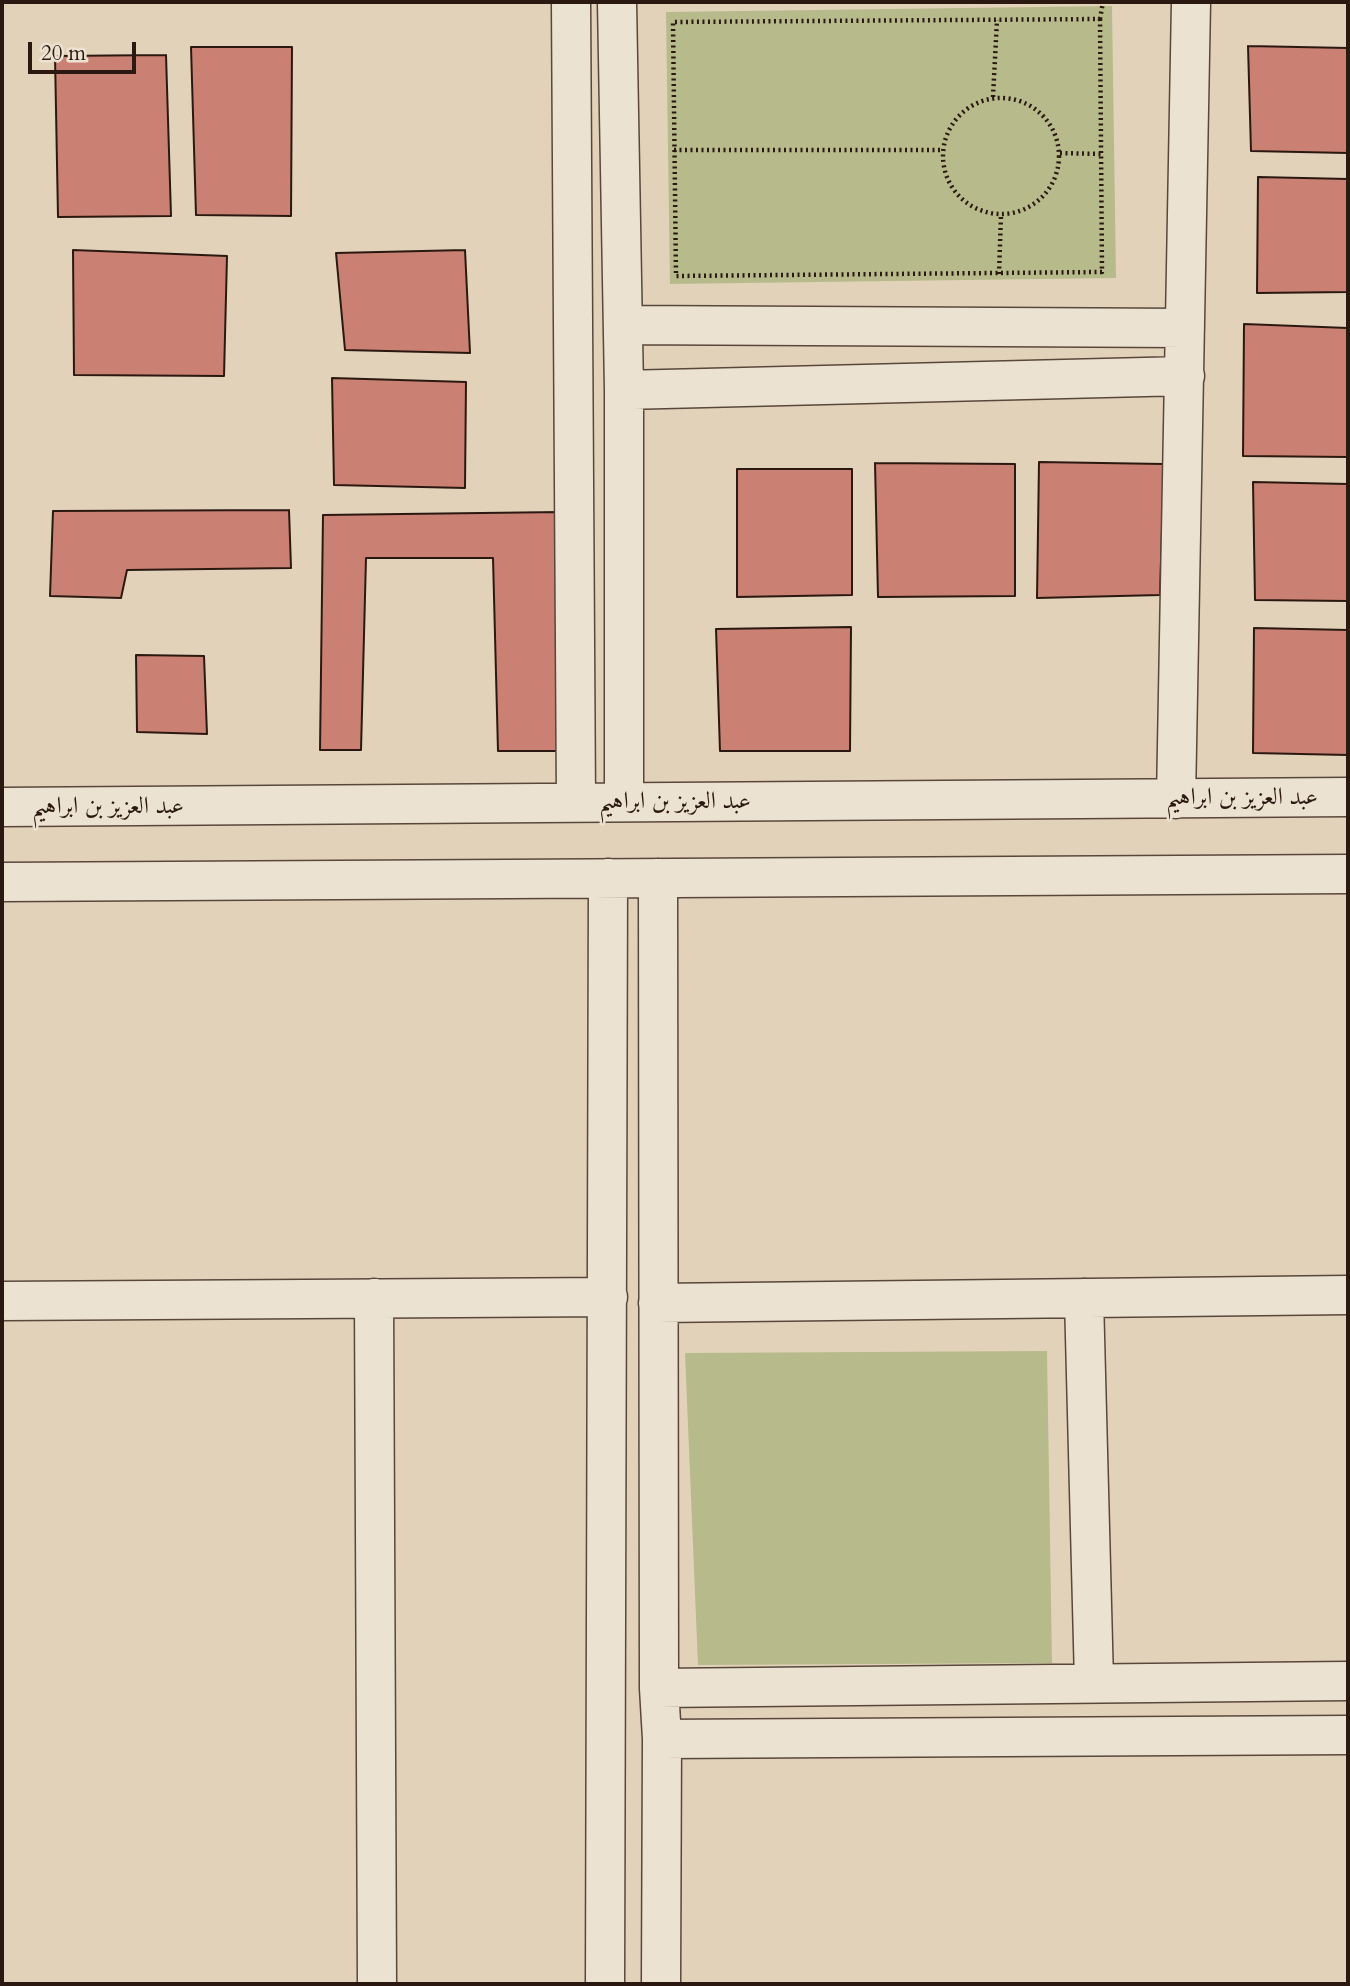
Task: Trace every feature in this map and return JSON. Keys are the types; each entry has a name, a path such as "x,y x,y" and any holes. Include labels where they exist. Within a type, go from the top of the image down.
{"street":[{"path":"571,2 576,802"},
{"path":"617,2 624,390 624,802"},
{"path":"1175,799 1191,2"},
{"path":"573,257 622,259"},
{"path":"623,326 1185,328"},
{"path":"624,390 1185,376"},
{"name":"عبد العزيز بن ابراهيم","path":"2,807 1348,797"},
{"path":"2,882 1348,874"},
{"path":"605,1984 608,878"},
{"path":"658,878 661,1984"},
{"path":"659,1303 1348,1295"},
{"path":"2,1301 608,1297"},
{"path":"374,1298 377,1984"},
{"path":"1084,1298 1094,1682"},
{"path":"659,1688 1348,1681"},
{"path":"662,1739 1348,1735"}],"path":[{"path":"1100,19 674,22 676,276 1102,272 1100,19 1103,2"},
{"path":"993,97 997,20"},
{"path":"993,97 1012,98 1030,105 1045,117 1055,133 1059,153 1058,170 1051,187 1037,202 1020,211 1001,215 982,211 964,202 951,187 943,169 942,149 947,131 958,115 974,104 993,97"},
{"path":"674,150 942,149"},
{"path":"1059,153 1101,153"},
{"path":"999,274 1001,215"}],"green space":[{"path":"1112,6 1116,278 670,284 666,12"},
{"path":"1047,1351 1052,1663 698,1665 685,1353"}],"building":[{"path":"1248,46 1348,48 1348,153 1251,151"},
{"path":"191,47 292,47 291,216 196,215"},
{"path":"166,55 171,216 58,217 55,56"},
{"path":"1258,177 1348,179 1348,292 1257,293"},
{"path":"73,250 227,256 224,376 74,375"},
{"path":"465,250 470,353 345,350 336,253"},
{"path":"1244,324 1348,328 1348,457 1243,456"},
{"path":"332,378 466,382 465,488 334,485"},
{"path":"1039,462 1164,464 1160,595 1037,598"},
{"path":"875,463 1015,464 1015,596 878,597"},
{"path":"737,469 852,469 852,595 737,597"},
{"path":"1253,482 1348,484 1348,601 1255,600"},
{"path":"289,510 291,568 127,570 121,598 50,596 53,511"},
{"path":"561,512 559,751 498,751 493,558 366,558 361,750 320,750 323,515"},
{"path":"851,627 850,751 720,751 716,629"},
{"path":"1254,628 1348,630 1348,755 1253,753"},
{"path":"136,655 204,656 207,734 137,732"}]}
